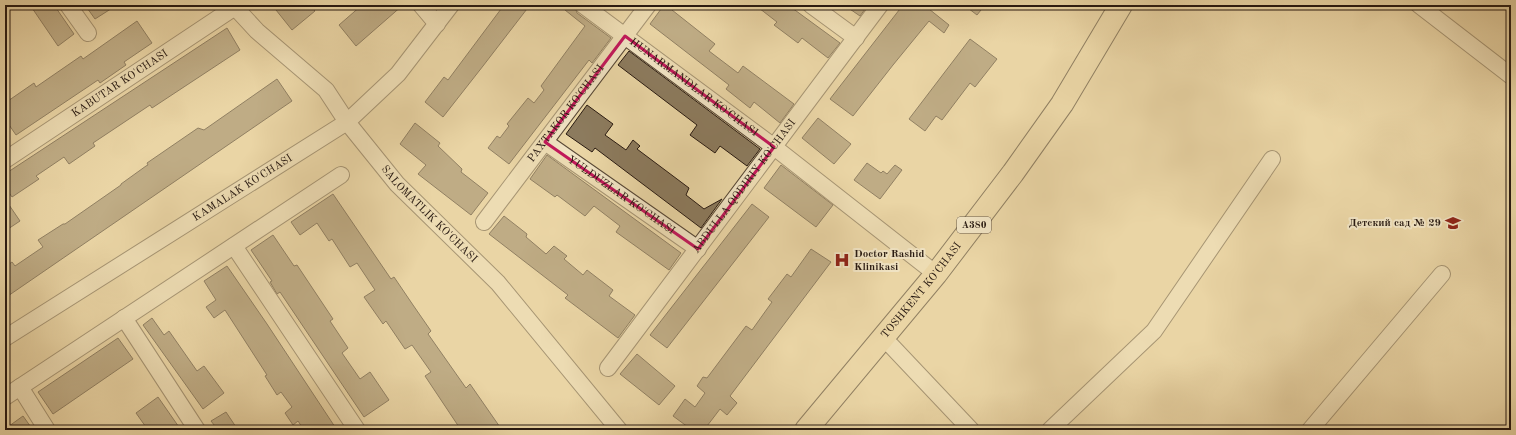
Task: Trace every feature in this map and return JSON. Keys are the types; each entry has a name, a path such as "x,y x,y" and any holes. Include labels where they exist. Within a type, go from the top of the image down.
{"highway":[{"name":"TOSHKENT KO'CHASI","path":"806,430 936,274 1013,173 1062,104 1121,5"}],"street":[{"path":"68,5 88,33"},
{"path":"421,5 437,24"},
{"name":"KAMALAK KO'CHASI","path":"5,338 347,122 398,74 451,5"},
{"name":"HUNARMANDLAR KO'CHASI","path":"583,5 774,147 936,274"},
{"name":"PAXTAKOR KO'CHASI","path":"484,222 648,5"},
{"path":"811,5 856,38"},
{"name":"ABDULLA QODIRIY KO'CHASI","path":"608,368 880,5"},
{"path":"1420,5 1511,76"},
{"name":"SALOMATLIK KO'CHASI","path":"234,6 257,31 326,90 347,122 397,184 498,283 619,430"},
{"name":"KABUTAR KO'CHASI","path":"8,153 234,6"},
{"name":"YULDUZLAR KO'CHASI","path":"545,142 698,249"},
{"path":"1050,430 1154,331 1272,159"},
{"path":"5,397 341,175"},
{"path":"234,246 357,430"},
{"path":"1310,430 1442,274"},
{"path":"124,318 197,430"},
{"path":"884,338 971,430"},
{"path":"20,387 47,430"}],"highlighted area":[{"path":"625,36 774,147 698,249 545,142"}],"building":[{"path":"30,5 54,5 74,34 58,46"},
{"path":"85,5 117,5 95,19"},
{"path":"272,5 310,5 315,11 292,30"},
{"path":"362,5 403,5 356,46 339,25"},
{"path":"504,5 530,5 443,117 425,102 444,77 448,80"},
{"path":"569,5 574,5 577,13 611,38 592,63 589,60 509,164 488,148 497,136 500,138 509,126 507,124 528,98 534,103 544,90 541,86 585,26 565,10"},
{"path":"664,5 676,5 672,10 715,44 709,51 738,73 743,66 794,104 780,123 754,102 750,108 726,89 729,85 650,24"},
{"path":"755,5 788,5 840,43 828,58 802,38 798,43 774,25 777,22"},
{"path":"844,5 868,5 860,16"},
{"path":"903,5 924,5 949,25 944,33 929,21 853,116 830,99"},
{"path":"964,5 985,5 977,15"},
{"path":"137,21 152,43 124,62 126,65 100,83 98,80 16,135 5,119 5,103 34,83 36,87 81,56 83,59"},
{"path":"227,28 240,50 152,108 150,105 93,143 95,146 69,164 64,157 36,176 39,179 12,197 5,187 5,174"},
{"path":"970,39 997,59 975,87 970,83 942,120 936,116 925,131 909,119"},
{"path":"629,51 760,149 747,166 720,146 715,153 690,135 697,125 618,65"},
{"path":"277,79 292,101 5,298 5,267 12,262 15,266 43,247 38,240 65,224 121,185 148,165 147,163 198,128 204,130"},
{"path":"587,105 613,124 605,135 626,150 633,140 640,146 637,149 689,188 686,195 704,209 722,199 701,228 595,148 592,152 566,134"},
{"path":"818,118 851,144 834,164 802,138"},
{"path":"415,123 440,143 438,146 462,169 461,172 488,193 471,215 418,174 426,165 400,144"},
{"path":"547,155 681,253 669,270 616,232 620,226 594,206 585,216 557,195 555,197 530,179"},
{"path":"867,163 881,173 883,171 887,174 895,165 902,170 880,199 854,180"},
{"path":"781,165 833,205 816,227 764,188"},
{"path":"333,194 391,279 394,277 431,331 428,334 466,388 470,384 502,430 461,430 425,376 431,372 412,345 405,349 386,321 383,324 364,297 375,290 357,263 350,267 332,239 329,241 317,223 300,235 291,222"},
{"path":"5,199 20,221 5,231"},
{"path":"752,204 769,217 667,348 650,335"},
{"path":"504,216 527,234 526,237 546,254 554,246 567,256 564,259 583,275 587,270 613,290 609,296 635,315 618,338 565,298 568,295 489,234"},
{"path":"273,235 294,266 297,265 333,319 330,321 348,348 342,353 360,379 370,372 389,400 364,417 280,292 277,294 270,282 272,281 251,250"},
{"path":"811,249 831,262 730,396 737,403 727,415 720,409 704,430 692,430 673,416 685,399 695,407 705,393 697,386 703,377 707,378 746,326 752,330 772,302 768,299 787,274 791,277"},
{"path":"227,266 337,430 304,430 298,421 293,425 285,413 292,407 281,392 277,395 265,376 267,375 225,310 214,318 206,307 216,300 204,281"},
{"path":"152,318 164,335 169,331 197,371 204,366 224,393 203,409 143,325"},
{"path":"118,338 133,359 53,414 38,392"},
{"path":"637,354 675,386 659,405 620,374"},
{"path":"158,397 181,430 148,430 136,413"},
{"path":"226,412 238,430 218,430 211,421"},
{"path":"23,416 33,430 5,430 5,429"}],"place":[{"name":"Детский сад № 29","path":"1453,223"},
{"name":"Doctor Rashid Klinikasi","path":"842,260"}]}
